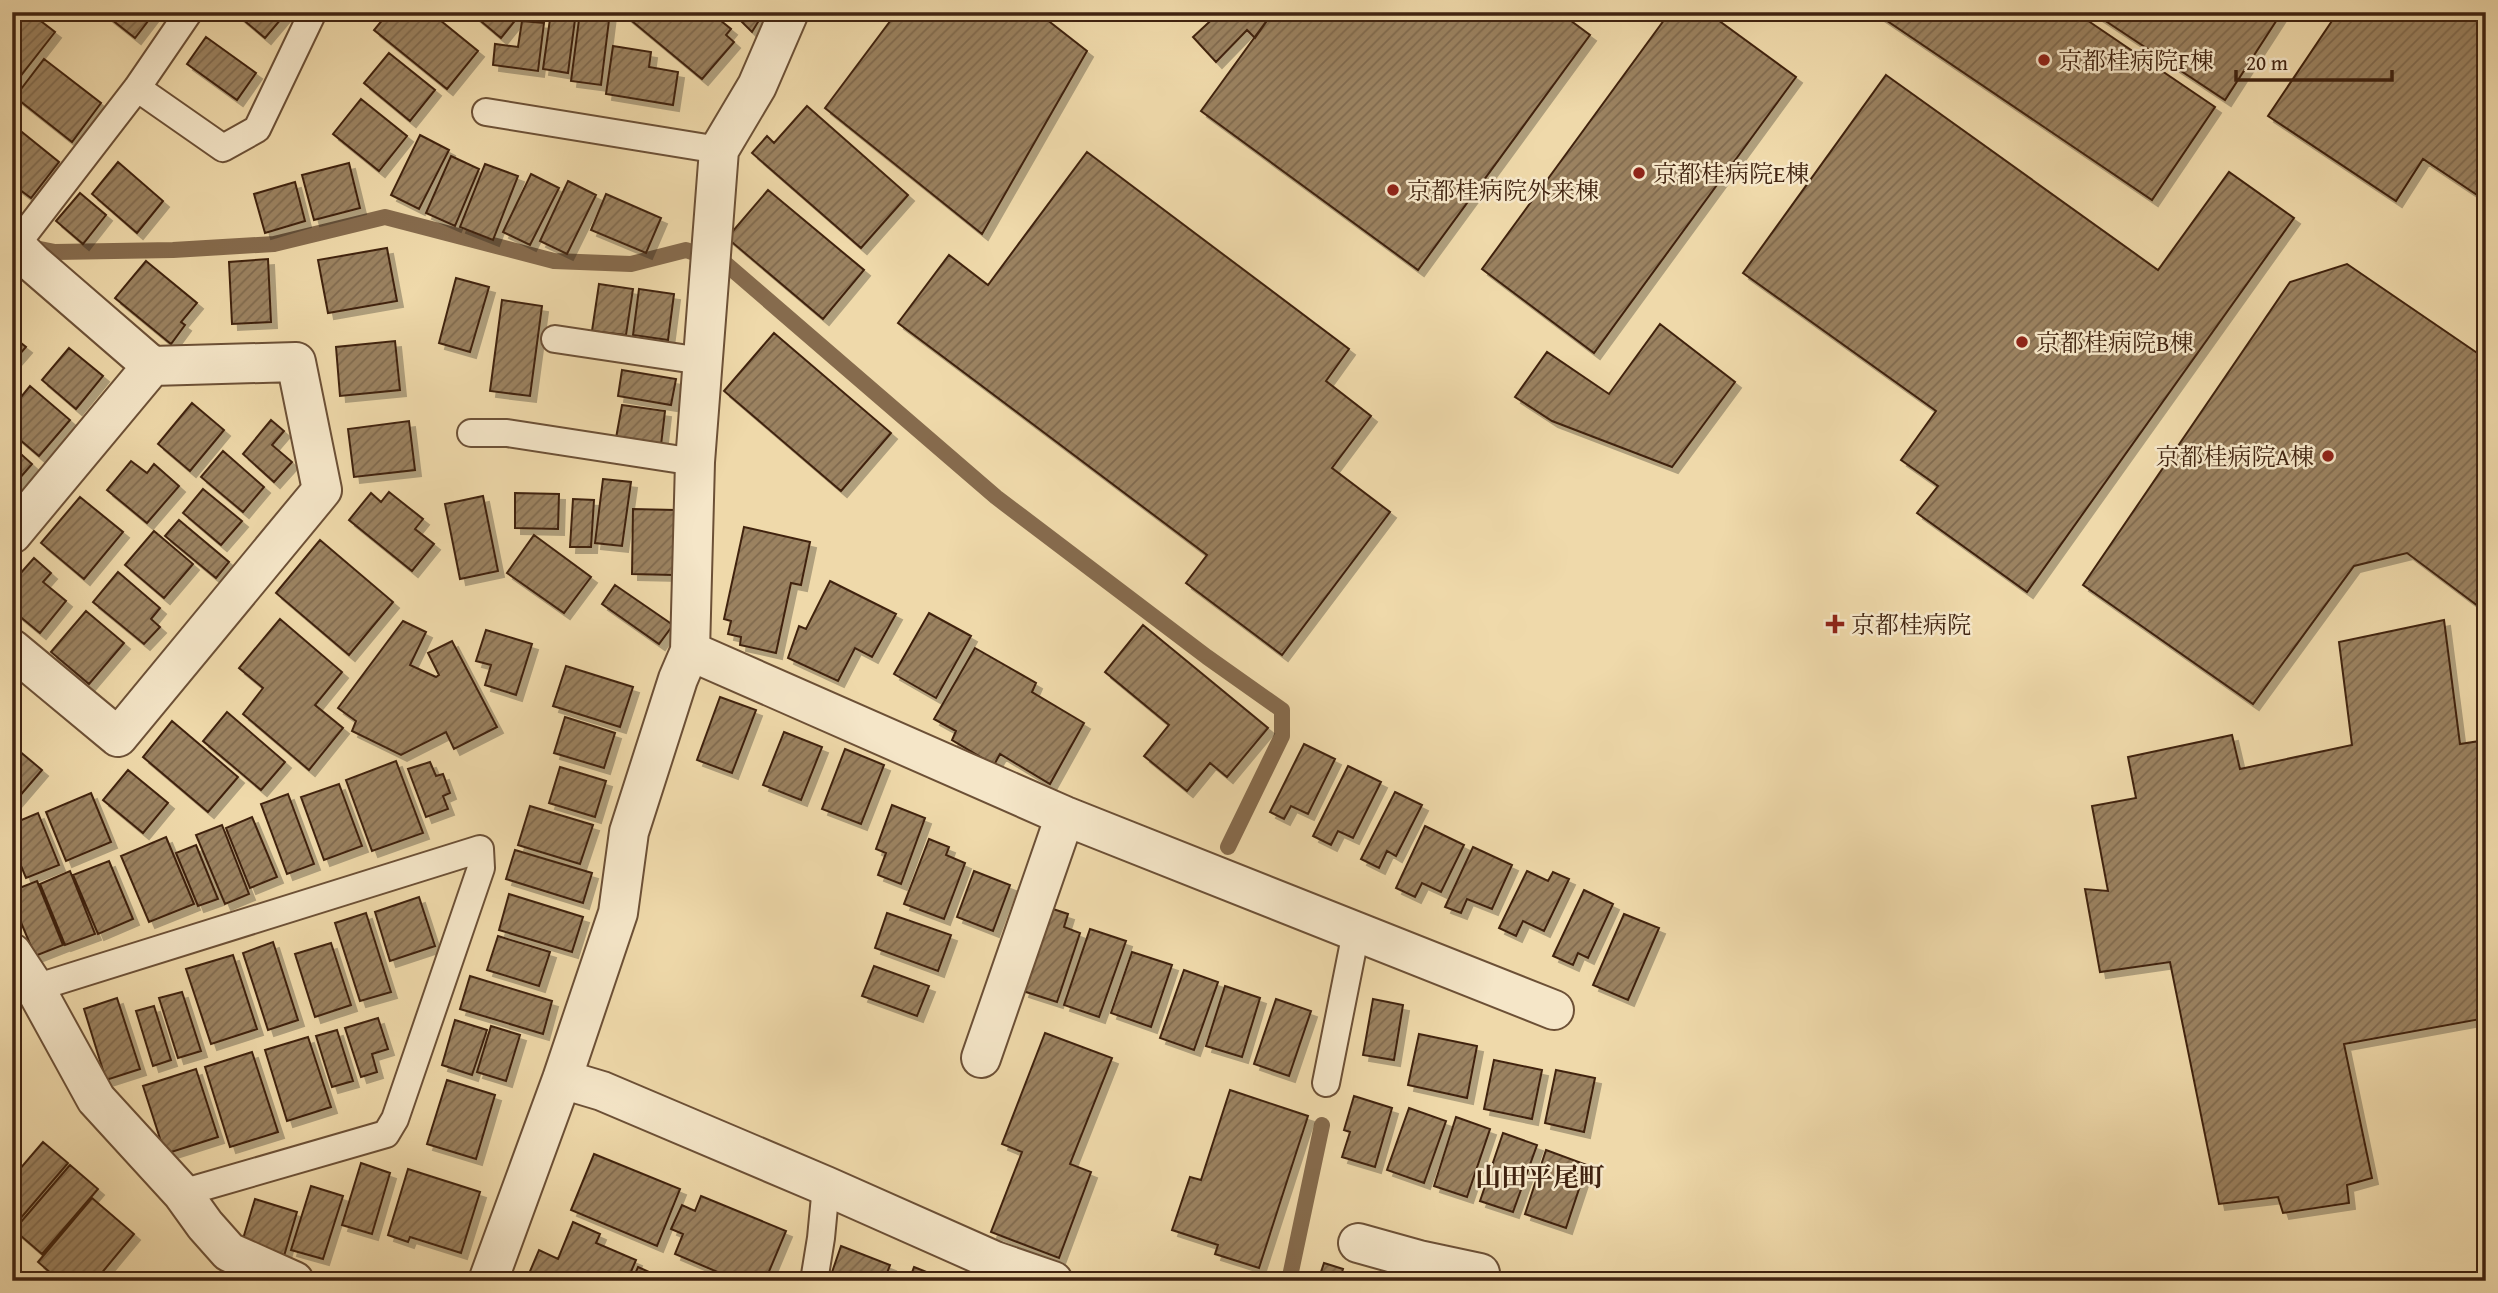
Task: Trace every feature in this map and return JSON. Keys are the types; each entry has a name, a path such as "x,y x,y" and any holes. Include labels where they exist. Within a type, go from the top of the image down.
{"street":[{"path":"488,1281 562,1079 618,913 629,832 678,679 690,651 695,462 719,150 757,86 789,12"},
{"path":"12,649 118,737 322,490 296,362 152,366 14,244"},
{"path":"12,534 152,366"},
{"path":"690,651 1065,816 1554,1010"},
{"path":"981,1058 1065,816"},
{"path":"12,953 35,988 96,1099 182,1193 229,1252 294,1281"},
{"path":"562,1079 602,1091 995,1261 1053,1281"},
{"path":"1358,1243 1415,1270 1480,1273"}],"lane":[{"path":"14,244 137,88 188,12"},
{"path":"137,88 223,148 257,129 313,12"},
{"path":"486,112 719,150"},
{"path":"555,339 702,361"},
{"path":"471,433 507,433 695,462"},
{"path":"35,988 480,849 481,868 395,1119 386,1134 182,1193"},
{"path":"1326,1083 1356,932"},
{"path":"814,1281 826,1186"}],"building":[{"path":"12,12 29,12 55,32 12,87"},
{"path":"102,12 155,12 135,38"},
{"path":"234,12 287,12 265,38"},
{"path":"389,12 430,12 478,51 447,89 374,30"},
{"path":"470,12 522,12 501,38"},
{"path":"551,12 576,12 568,73 543,69"},
{"path":"580,12 610,12 601,85 571,81"},
{"path":"621,12 710,12 731,29 726,35 734,42 702,79"},
{"path":"732,12 764,12 752,32"},
{"path":"897,12 1037,12 1087,51 982,234 825,108"},
{"path":"1220,12 1273,12 1255,38 1247,30 1216,62 1193,37"},
{"name":"京都桂病院外来棟","path":"1273,12 1559,12 1590,35 1418,270 1201,111"},
{"name":"京都桂病院E棟","path":"1670,12 1707,12 1796,77 1594,353 1482,269"},
{"name":"京都桂病院F棟","path":"1874,12 2075,12 2215,107 2152,200"},
{"path":"2092,12 2282,12 2225,100"},
{"path":"2338,12 2478,12 2486,17 2486,201 2423,159 2396,201 2268,116"},
{"path":"522,21 544,23 538,71 493,65 495,44 518,47"},
{"path":"206,37 256,73 237,100 187,64"},
{"path":"613,46 651,52 649,67 678,72 673,105 606,94"},
{"path":"389,53 435,90 410,121 364,83"},
{"path":"44,59 101,103 72,142 15,97"},
{"name":"京都桂病院B棟","path":"1886,75 2158,270 2229,172 2294,218 2027,592 1917,513 1938,486 1901,460 1936,411 1743,273"},
{"path":"361,99 407,136 379,171 333,134"},
{"path":"807,106 908,195 861,248 752,153 767,136 774,143"},
{"path":"12,124 59,162 31,198 12,184"},
{"path":"420,135 449,150 419,209 391,195"},
{"path":"1087,152 1349,349 1326,381 1371,416 1332,468 1390,512 1282,655 1186,583 1207,555 898,323 949,255 988,285"},
{"path":"451,156 479,169 455,226 426,213"},
{"path":"118,162 163,201 137,233 92,194"},
{"path":"349,163 360,208 314,220 302,175"},
{"path":"485,164 518,176 493,240 460,227"},
{"path":"531,174 559,188 530,245 503,232"},
{"path":"568,181 596,195 567,254 540,241"},
{"path":"295,182 305,221 265,233 254,194"},
{"path":"768,190 864,270 823,319 727,238"},
{"path":"80,193 106,215 83,244 56,221"},
{"path":"606,194 661,218 646,253 591,230"},
{"path":"387,248 397,301 328,313 318,260"},
{"path":"268,259 271,322 232,324 229,262"},
{"path":"146,261 197,303 181,322 185,325 171,344 115,298"},
{"name":"京都桂病院A棟","path":"2347,264 2486,359 2486,612 2407,553 2354,566 2253,704 2083,585 2290,282"},
{"path":"456,278 489,287 470,352 439,343"},
{"path":"599,284 633,289 626,335 592,331"},
{"path":"639,289 674,294 668,340 633,335"},
{"path":"502,300 542,306 530,396 490,391"},
{"path":"1660,324 1735,382 1672,467 1552,421 1515,397 1547,352 1609,394"},
{"path":"774,333 891,433 841,491 724,391"},
{"path":"12,336 26,347 12,363"},
{"path":"395,341 400,390 340,396 336,347"},
{"path":"69,348 103,376 76,409 42,380"},
{"path":"622,370 676,379 671,405 618,396"},
{"path":"30,386 70,420 39,456 12,433 12,408"},
{"path":"192,403 224,430 190,471 158,444"},
{"path":"622,405 665,411 661,445 616,438"},
{"path":"271,420 284,431 272,445 292,462 274,482 243,454"},
{"path":"409,421 415,470 354,477 348,429"},
{"path":"12,446 32,464 12,487"},
{"path":"223,451 264,487 243,512 201,477"},
{"path":"131,461 147,473 154,464 179,486 147,523 107,490"},
{"path":"603,479 631,482 622,546 595,543"},
{"path":"203,489 242,521 221,545 183,513"},
{"path":"389,492 423,519 415,529 434,544 412,571 349,520 371,493 381,502"},
{"path":"515,493 559,494 558,529 515,528"},
{"path":"483,496 498,571 460,579 445,504"},
{"path":"80,497 123,532 84,579 41,543"},
{"path":"573,499 594,500 591,547 570,547"},
{"path":"633,509 675,510 673,575 632,574"},
{"path":"179,520 229,562 216,578 165,536"},
{"path":"744,527 810,542 801,585 791,583 776,653 740,645 741,637 728,634 731,621 724,619"},
{"path":"154,531 193,564 164,598 125,565"},
{"path":"534,535 591,577 564,613 507,573"},
{"path":"320,540 393,602 349,655 276,593"},
{"path":"34,558 51,573 43,582 66,601 40,633 12,610 12,583"},
{"path":"118,572 160,608 151,619 160,627 144,644 93,602"},
{"path":"830,581 896,614 872,657 855,648 838,681 788,658 799,626 806,629"},
{"path":"615,585 673,625 659,644 602,604"},
{"path":"86,611 124,643 89,684 51,652"},
{"path":"929,613 971,636 936,698 894,674"},
{"path":"280,619 342,672 315,705 343,728 309,770 243,714 263,688 239,668"},
{"path":"2444,620 2460,744 2486,740 2486,1018 2344,1044 2372,1178 2347,1185 2349,1203 2283,1213 2278,1197 2219,1204 2170,962 2100,972 2085,889 2108,891 2092,806 2136,798 2128,757 2232,735 2240,769 2352,745 2339,642"},
{"path":"403,621 426,632 410,665 436,677 439,675 428,653 452,641 497,727 454,749 446,732 401,755 352,731 356,721 338,708"},
{"path":"1143,625 1268,728 1227,777 1210,763 1187,791 1144,756 1169,725 1105,672"},
{"path":"486,630 532,644 516,695 485,685 491,665 476,661"},
{"path":"975,648 1036,683 1032,692 1084,723 1050,784 1000,754 994,765 952,740 956,731 934,719"},
{"path":"566,666 633,687 620,727 553,706"},
{"path":"720,697 756,710 732,773 697,760"},
{"path":"227,712 285,762 261,790 203,741"},
{"path":"565,717 615,733 604,768 554,753"},
{"path":"172,721 238,777 208,812 143,757"},
{"path":"784,732 822,747 801,800 763,785"},
{"path":"1304,744 1335,759 1308,814 1291,806 1284,819 1270,812"},
{"path":"12,745 42,770 12,805"},
{"path":"845,749 884,765 861,824 822,809"},
{"path":"396,761 423,833 372,851 346,780"},
{"path":"430,762 436,776 443,774 450,793 443,796 448,809 426,817 408,769"},
{"path":"1348,766 1381,782 1353,838 1338,831 1331,845 1313,836"},
{"path":"560,767 606,781 595,817 549,803"},
{"path":"128,770 168,803 143,833 103,800"},
{"path":"339,784 362,846 324,860 301,797"},
{"path":"1395,792 1422,805 1396,856 1387,851 1379,868 1361,859"},
{"path":"91,793 111,842 66,861 46,812"},
{"path":"288,794 314,864 287,874 261,804"},
{"path":"892,805 925,818 901,884 878,875 886,853 876,849"},
{"path":"530,806 593,825 580,864 518,845"},
{"path":"38,813 59,865 26,878 12,844 12,824"},
{"path":"252,817 277,877 250,888 226,828"},
{"path":"222,825 249,894 225,904 196,835"},
{"path":"1425,826 1464,845 1441,892 1422,883 1415,897 1396,888"},
{"path":"166,837 194,904 149,922 121,856"},
{"path":"929,839 949,847 946,855 965,863 944,919 904,904"},
{"path":"196,845 218,899 198,906 176,853"},
{"path":"1473,847 1512,865 1492,909 1467,899 1461,913 1445,907"},
{"path":"515,850 592,873 583,903 506,879"},
{"path":"109,861 133,919 98,934 73,875"},
{"path":"70,871 95,934 65,945 40,884"},
{"path":"974,871 1010,885 993,931 957,917"},
{"path":"1527,871 1548,881 1553,872 1569,879 1544,931 1523,921 1516,936 1499,928"},
{"path":"37,881 63,945 35,956 12,901 12,891"},
{"path":"1584,890 1613,904 1588,958 1578,953 1573,965 1553,956"},
{"path":"509,894 583,917 572,952 499,930"},
{"path":"419,897 435,946 390,961 375,912"},
{"path":"1050,908 1068,914 1064,927 1080,933 1057,1002 1023,991"},
{"path":"366,913 391,992 360,1001 335,923"},
{"path":"887,913 951,935 938,971 875,948"},
{"path":"1624,914 1659,928 1628,1000 1593,985"},
{"path":"1090,929 1126,941 1099,1017 1064,1005"},
{"path":"498,936 550,952 539,986 487,970"},
{"path":"273,942 298,1020 268,1030 243,953"},
{"path":"331,943 351,1005 315,1017 295,954"},
{"path":"1132,952 1172,965 1151,1027 1111,1013"},
{"path":"233,955 257,1029 211,1044 186,969"},
{"path":"874,966 929,986 917,1016 862,996"},
{"path":"1184,970 1218,982 1194,1050 1160,1038"},
{"path":"470,976 552,1001 543,1034 460,1009"},
{"path":"1225,986 1260,998 1242,1057 1206,1046"},
{"path":"182,992 201,1051 178,1058 159,998"},
{"path":"117,998 140,1069 106,1080 84,1009"},
{"path":"1276,999 1311,1011 1289,1076 1254,1064"},
{"path":"1373,999 1403,1005 1394,1060 1363,1055"},
{"path":"154,1006 171,1060 153,1066 136,1011"},
{"path":"378,1018 388,1049 372,1054 377,1072 361,1077 345,1028"},
{"path":"455,1020 487,1030 472,1075 442,1065"},
{"path":"491,1026 520,1035 506,1081 477,1072"},
{"path":"337,1030 353,1081 332,1087 316,1036"},
{"path":"1045,1033 1112,1058 1070,1164 1091,1172 1059,1258 991,1232 1022,1152 1002,1144"},
{"path":"1419,1034 1477,1046 1467,1098 1408,1085"},
{"path":"308,1037 331,1107 287,1121 265,1050"},
{"path":"252,1052 278,1132 230,1147 205,1067"},
{"path":"1494,1060 1542,1070 1532,1119 1484,1109"},
{"path":"196,1069 218,1137 165,1154 143,1086"},
{"path":"1556,1070 1595,1078 1584,1132 1545,1123"},
{"path":"447,1080 495,1095 476,1159 427,1144"},
{"path":"1230,1090 1308,1116 1259,1268 1215,1254 1218,1245 1172,1230 1190,1177 1201,1180"},
{"path":"1354,1096 1392,1108 1375,1167 1342,1157 1350,1132 1344,1130"},
{"path":"1409,1108 1446,1121 1424,1183 1387,1170"},
{"path":"1456,1117 1490,1129 1467,1197 1434,1186"},
{"path":"1503,1133 1537,1145 1513,1212 1480,1201"},
{"path":"43,1142 68,1163 14,1226 12,1178"},
{"path":"1546,1150 1587,1165 1566,1228 1525,1214"},
{"path":"594,1154 680,1189 657,1246 571,1210"},
{"path":"361,1163 390,1173 372,1234 342,1225"},
{"path":"70,1165 98,1189 42,1254 14,1230"},
{"path":"408,1169 480,1192 461,1253 410,1237 408,1242 388,1235"},
{"path":"311,1186 343,1196 323,1259 291,1250"},
{"path":"701,1196 786,1231 765,1281 739,1281 675,1254 683,1234 671,1229 682,1205 695,1211"},
{"path":"92,1198 134,1234 95,1281 60,1281 38,1262"},
{"path":"255,1199 297,1212 284,1256 242,1242"},
{"path":"573,1222 600,1234 596,1243 636,1260 627,1281 539,1281 528,1276 539,1250 558,1259"},
{"path":"841,1246 890,1265 884,1281 829,1281"},
{"path":"1324,1263 1343,1269 1340,1279 1344,1281 1318,1281"},
{"path":"638,1267 669,1281 632,1281"},
{"path":"914,1267 949,1281 909,1281"}],"waterway":[{"path":"30,247 55,252 173,250 274,244 385,217 554,261 631,264 686,250 726,264 996,497 1207,657 1282,710 1282,736 1228,847"},
{"path":"1289,1281 1322,1125"}],"place":[{"name":"京都桂病院F棟","path":"2044,60"},
{"name":"京都桂病院E棟","path":"1639,173"},
{"name":"京都桂病院外来棟","path":"1393,190"},
{"name":"京都桂病院B棟","path":"2022,342"},
{"name":"京都桂病院A棟","path":"2328,456"},
{"name":"京都桂病院","path":"1835,624"}],"district":[{"name":"山田平尾町","path":"1540,1176"}]}
